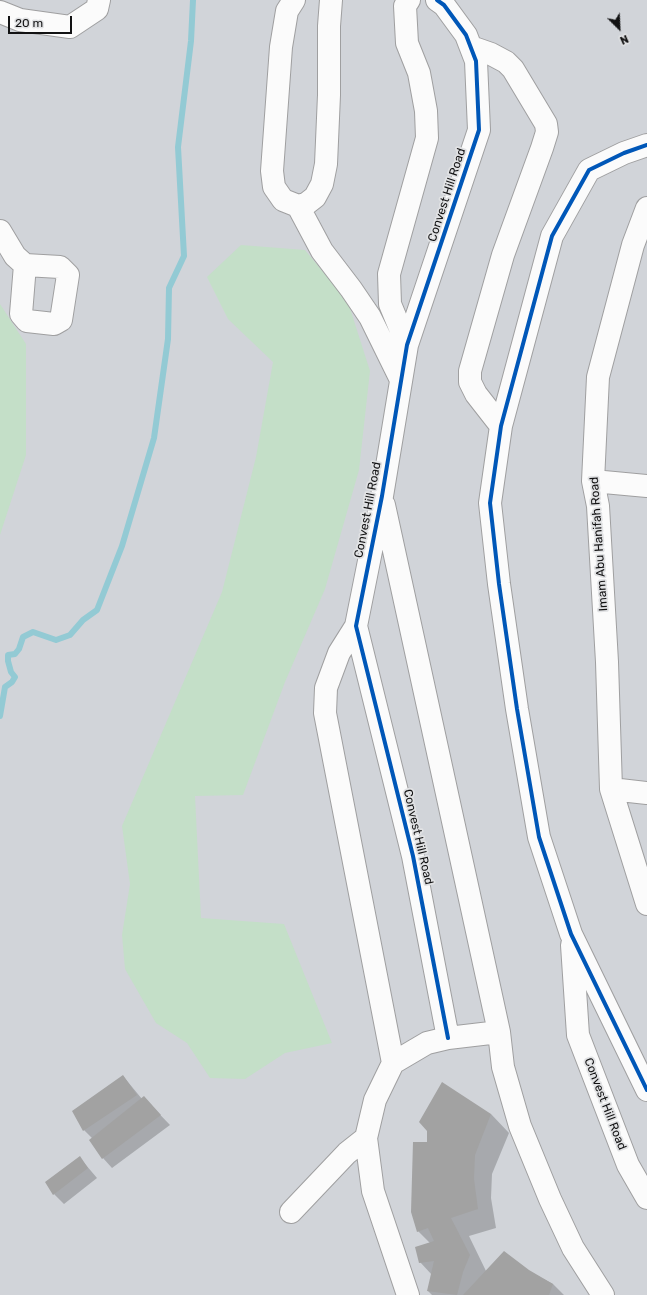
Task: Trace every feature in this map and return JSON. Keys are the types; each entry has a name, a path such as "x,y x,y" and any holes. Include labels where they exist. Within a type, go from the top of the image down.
{"street":[{"path":"0,12 20,20 70,27 97,9 99,0"},
{"path":"294,0 287,11 280,47 272,171 274,187 283,200 298,206 306,204 315,198 322,184 326,164 329,95 329,26 331,0"},
{"path":"407,345 390,304 389,274 427,138 425,103 419,73 407,43 405,6 409,0"},
{"name":"Convest Hill Road","path":"393,1063 325,713 326,688 340,653 356,626 382,496 407,345 479,130 476,61 466,35 444,5 437,0"},
{"path":"471,47 491,54 506,62 513,69 546,124 546,132 542,148 503,255 470,371 470,382 473,388 501,426"},
{"name":"Convest Hill Road","path":"647,145 624,152 590,170 552,236 501,426 490,503 499,584 517,709 539,837 571,934 647,1090"},
{"path":"298,206 322,252 352,289 370,317 401,380"},
{"name":"Imam Abu Hanifah Road","path":"647,208 633,245 598,377 593,481 598,506 607,654 611,789 647,904"},
{"path":"0,231 15,256 25,265"},
{"path":"593,481 647,486"},
{"name":"Convest Hill Road","path":"382,496 499,1032 503,1067 520,1126 550,1199 573,1248 603,1295"},
{"name":"Convest Hill Road","path":"356,626 413,856 448,1038"},
{"path":"611,789 647,793"},
{"name":"Convest Hill Road","path":"571,934 578,1035 628,1165 647,1198"},
{"path":"408,1295 373,1191 366,1138 375,1100 393,1063 427,1043 448,1038 499,1032"},
{"path":"291,1212 347,1153 366,1138"}],"shaded area":[{"path":"0,0 647,0 647,1295 0,1295"}],"green space":[{"path":"241,245 305,250 348,302 370,371 359,470 325,589 285,682 243,795 195,796 201,918 284,924 332,1043 285,1053 245,1079 210,1078 187,1043 156,1023 125,969 122,935 130,884 122,826 222,592 256,457 273,362 228,319 207,277"},
{"path":"0,304 26,344 26,455 0,535"}],"building":[{"path":"123,1075 137,1095 83,1131 72,1111"},
{"path":"442,1082 491,1114 475,1155 474,1179 478,1209 451,1218 470,1255 463,1272 457,1295 427,1291 434,1261 419,1263 415,1247 434,1241 428,1228 417,1232 411,1212 413,1142 427,1142 427,1131 419,1122"},
{"path":"144,1096 161,1115 102,1159 89,1140"},
{"path":"80,1156 88,1168 53,1195 45,1182"},
{"path":"504,1251 529,1270 553,1284 549,1295 463,1295"}],"waterway":[{"path":"0,716 5,687 12,682 15,677 11,672 8,655 15,654 19,649 23,637 33,632 56,640 70,635 83,620 97,610 122,546 154,438 168,339 169,288 184,256 178,147 191,41 193,0"}],"cycle path":[{"path":"437,0 444,5 466,35 476,61 479,130 407,345 382,496 356,626 413,856 448,1038"},
{"path":"647,145 624,153 589,170 552,236 501,426 490,503 499,584 517,709 539,837 571,934 647,1090"}]}
